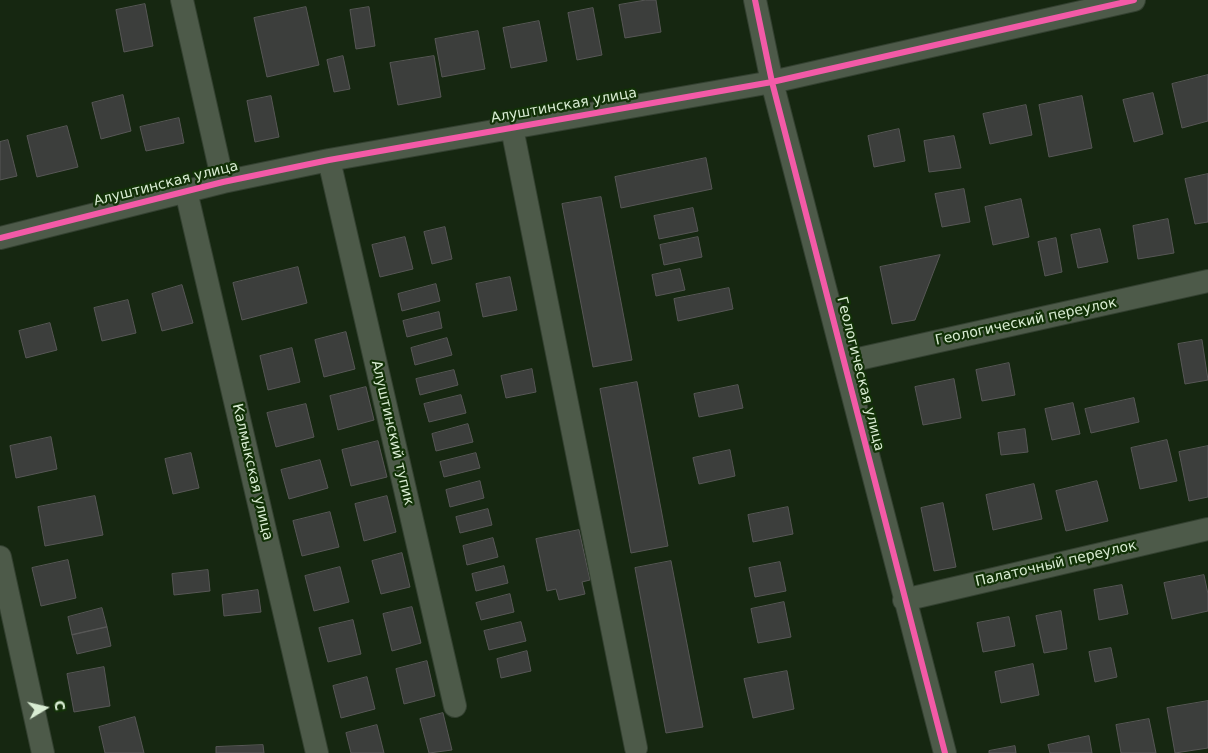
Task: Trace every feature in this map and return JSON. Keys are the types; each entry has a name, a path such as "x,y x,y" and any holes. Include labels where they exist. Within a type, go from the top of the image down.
{"street":[{"path":"182,0 223,182"},
{"name":"Геологическая улица","path":"755,0 772,82 904,600 945,753"},
{"name":"Алуштинская улица","path":"0,238 223,182 330,160 772,82 1134,0"},
{"path":"512,128 636,748"},
{"name":"Алуштинский тупик","path":"330,160 455,706"},
{"name":"Калмыкская улица","path":"186,191 317,753"},
{"name":"Геологический переулок","path":"844,362 1208,281"},
{"name":"Палаточный переулок","path":"904,600 1208,528"},
{"path":"0,557 43,753"}],"building":[{"path":"656,0 661,32 625,38 619,5"},
{"path":"145,4 153,46 124,52 116,10"},
{"path":"306,7 319,65 267,77 254,18"},
{"path":"369,7 375,46 356,49 350,10"},
{"path":"593,8 602,55 577,60 568,13"},
{"path":"539,21 547,61 511,68 503,28"},
{"path":"478,31 485,69 442,77 435,39"},
{"path":"343,56 350,89 334,92 327,60"},
{"path":"434,56 441,97 398,105 390,63"},
{"path":"1208,75 1208,121 1182,128 1172,84"},
{"path":"1153,93 1163,134 1134,142 1123,100"},
{"path":"123,95 131,131 101,139 92,103"},
{"path":"271,96 279,137 255,142 247,101"},
{"path":"1082,96 1092,148 1049,157 1039,105"},
{"path":"1026,105 1032,135 990,144 983,114"},
{"path":"179,118 184,143 146,151 140,127"},
{"path":"67,126 78,167 37,177 27,136"},
{"path":"899,129 905,161 874,167 868,136"},
{"path":"954,136 961,168 929,172 924,141"},
{"path":"8,140 17,176 0,180 0,142"},
{"path":"706,158 712,189 621,208 615,177"},
{"path":"1208,174 1208,222 1195,224 1185,179"},
{"path":"964,189 970,222 942,227 935,194"},
{"path":"601,197 632,360 593,367 562,204"},
{"path":"1021,199 1029,237 993,245 985,207"},
{"path":"693,208 698,231 659,239 654,216"},
{"path":"1168,219 1174,253 1138,259 1133,226"},
{"path":"445,227 452,259 432,264 424,232"},
{"path":"1100,229 1108,262 1078,268 1071,235"},
{"path":"405,237 413,269 380,277 372,245"},
{"path":"698,237 702,257 664,265 660,245"},
{"path":"1056,238 1062,272 1045,276 1038,242"},
{"path":"940,255 915,320 892,324 880,267"},
{"path":"298,267 307,303 242,320 233,283"},
{"path":"680,269 685,290 656,296 652,275"},
{"path":"510,277 517,310 483,317 476,284"},
{"path":"436,284 440,301 402,311 398,294"},
{"path":"182,285 193,323 162,331 152,294"},
{"path":"729,288 733,309 678,321 674,299"},
{"path":"128,300 136,333 102,341 94,308"},
{"path":"439,312 442,328 407,337 403,321"},
{"path":"50,323 57,350 26,358 19,331"},
{"path":"346,332 355,369 324,377 315,340"},
{"path":"447,338 452,355 415,365 411,348"},
{"path":"1202,340 1208,380 1185,384 1178,344"},
{"path":"292,348 300,382 268,390 260,356"},
{"path":"1009,363 1015,395 982,401 976,370"},
{"path":"532,369 536,392 506,398 501,376"},
{"path":"454,370 458,385 420,395 416,379"},
{"path":"954,379 961,418 923,425 915,387"},
{"path":"637,382 668,546 631,553 600,389"},
{"path":"738,385 743,408 699,417 694,394"},
{"path":"366,387 374,420 338,430 330,396"},
{"path":"461,395 466,413 429,422 424,404"},
{"path":"1134,398 1139,422 1091,433 1085,409"},
{"path":"1073,403 1080,434 1052,440 1045,409"},
{"path":"306,404 314,437 276,447 267,413"},
{"path":"468,424 473,442 436,451 432,434"},
{"path":"1025,429 1028,452 1001,455 998,433"},
{"path":"51,437 57,469 16,478 10,446"},
{"path":"1167,440 1177,481 1140,489 1131,448"},
{"path":"378,441 387,477 351,486 342,450"},
{"path":"1208,446 1208,497 1189,501 1179,452"},
{"path":"730,450 735,476 699,484 693,458"},
{"path":"191,453 199,488 173,494 165,459"},
{"path":"476,453 480,468 444,477 440,462"},
{"path":"320,460 328,488 289,499 281,470"},
{"path":"480,481 484,498 450,507 446,490"},
{"path":"1097,481 1108,521 1066,531 1056,491"},
{"path":"1034,484 1042,519 993,530 986,495"},
{"path":"95,496 103,535 45,546 38,507"},
{"path":"387,496 396,532 364,541 355,504"},
{"path":"943,503 956,567 934,571 921,508"},
{"path":"788,507 793,534 753,542 748,515"},
{"path":"488,509 492,525 460,533 456,517"},
{"path":"330,512 339,547 302,556 293,521"},
{"path":"579,530 590,580 582,582 585,594 559,600 556,589 547,591 536,539"},
{"path":"493,538 498,557 467,565 463,546"},
{"path":"402,553 410,587 381,594 372,561"},
{"path":"68,560 76,598 41,606 32,568"},
{"path":"671,561 703,727 666,733 635,568"},
{"path":"780,562 786,591 755,597 749,568"},
{"path":"504,566 508,583 476,591 472,574"},
{"path":"340,567 349,602 314,611 305,576"},
{"path":"208,570 210,591 174,595 172,574"},
{"path":"1204,575 1208,594 1208,611 1172,619 1164,583"},
{"path":"1122,585 1128,614 1099,620 1094,590"},
{"path":"258,590 261,612 224,616 222,595"},
{"path":"510,594 514,612 481,620 476,603"},
{"path":"784,602 791,637 758,643 751,609"},
{"path":"412,607 421,643 392,651 383,614"},
{"path":"102,608 107,627 72,635 68,617"},
{"path":"1061,611 1067,649 1044,653 1036,616"},
{"path":"1009,617 1015,646 983,652 977,623"},
{"path":"353,620 361,654 328,662 319,628"},
{"path":"521,622 526,641 489,650 484,631"},
{"path":"107,627 111,646 77,654 72,635"},
{"path":"1111,648 1117,677 1095,682 1089,652"},
{"path":"527,651 531,671 501,678 497,659"},
{"path":"427,661 435,696 404,704 396,669"},
{"path":"1033,664 1039,695 1001,703 995,672"},
{"path":"104,667 110,706 74,712 67,674"},
{"path":"787,671 794,709 753,718 744,679"},
{"path":"367,677 375,709 341,718 333,686"},
{"path":"1208,701 1208,748 1175,753 1167,708"},
{"path":"443,713 452,750 429,753 420,719"},
{"path":"135,717 144,753 105,753 99,727"},
{"path":"1149,719 1156,753 1121,753 1116,725"},
{"path":"377,725 384,753 351,753 346,733"},
{"path":"1089,736 1092,753 1050,753 1048,745"},
{"path":"263,745 264,753 216,753 216,747"},
{"path":"1015,746 1016,753 989,753 989,751"}],"cycle path":[{"path":"755,0 772,82 945,753"},
{"path":"0,238 223,182 329,160 772,82 1134,0"}]}
